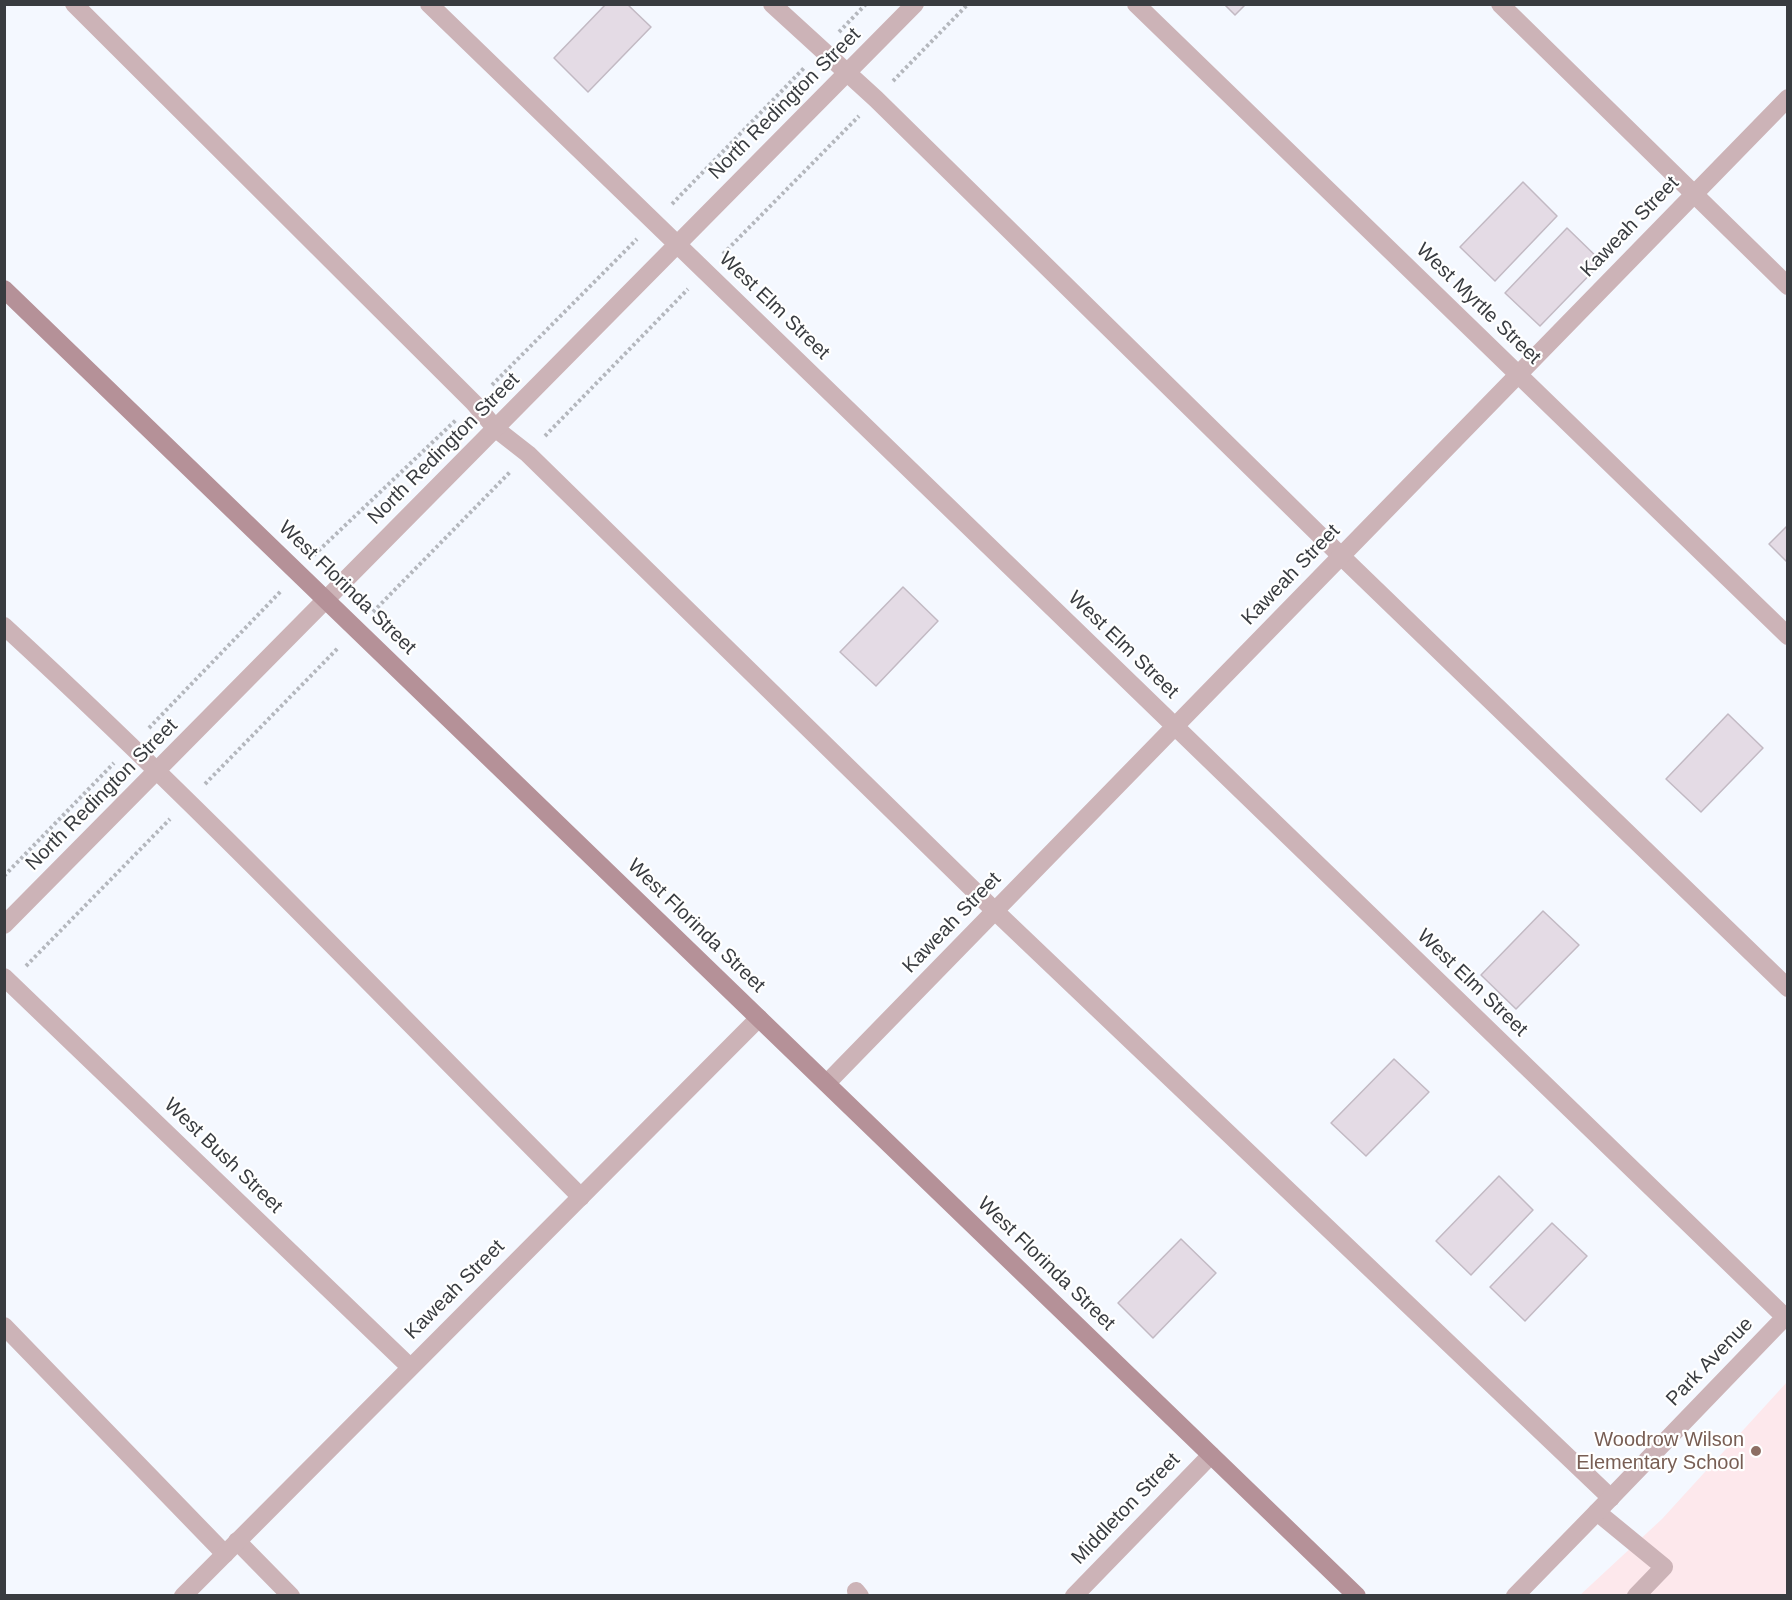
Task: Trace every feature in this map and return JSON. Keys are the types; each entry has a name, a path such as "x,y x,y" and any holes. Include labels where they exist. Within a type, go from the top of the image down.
{"street":[{"path":"74,4 474,403 496,429 528,454 994,911 1611,1498"},
{"name":"West Elm Street","path":"429,4 1786,1316"},
{"path":"772,4 876,99 1341,556 1788,988"},
{"name":"North Redington Street","path":"4,926 915,4"},
{"name":"West Myrtle Street","path":"1136,4 1788,636"},
{"path":"1500,4 1788,286"},
{"name":"Kaweah Street","path":"826,1083 1788,98"},
{"name":"West Florinda Street","path":"4,289 1357,1596"},
{"path":"4,626 188,800 580,1197"},
{"name":"West Bush Street","path":"7,980 410,1367"},
{"name":"Kaweah Street","path":"183,1596 759,1018"},
{"name":"Park Avenue","path":"1515,1596 1786,1316"},
{"path":"4,1326 225,1554"},
{"name":"Middleton Street","path":"1074,1596 1211,1455"},
{"path":"1598,1512 1664,1567 1636,1596"},
{"path":"237,1541 291,1596"}],"path":[{"path":"4,876 290,583 297,571 474,403 866,4"},
{"path":"7,980 188,800 968,4"}],"shaded area":[{"name":"Woodrow Wilson Elementary School","path":"1787,1382 1787,1595 1579,1596 1662,1519"}],"building":[{"path":"606,4 627,4 651,27 588,92 554,58"},
{"path":"1224,4 1246,4 1235,15"},
{"path":"1523,182 1557,216 1495,281 1460,247"},
{"path":"1567,228 1602,262 1540,326 1505,293"},
{"path":"1788,525 1788,563 1769,544"},
{"path":"903,587 938,621 876,686 840,652"},
{"path":"1728,714 1763,748 1701,812 1666,779"},
{"path":"1543,911 1579,945 1516,1009 1481,975"},
{"path":"1394,1059 1429,1092 1366,1156 1331,1123"},
{"path":"1499,1176 1533,1210 1471,1275 1436,1241"},
{"path":"1552,1223 1587,1256 1525,1321 1490,1287"},
{"path":"1181,1239 1216,1273 1153,1338 1118,1303"}],"place":[{"name":"Woodrow Wilson Elementary School","path":"1756,1451"}]}
